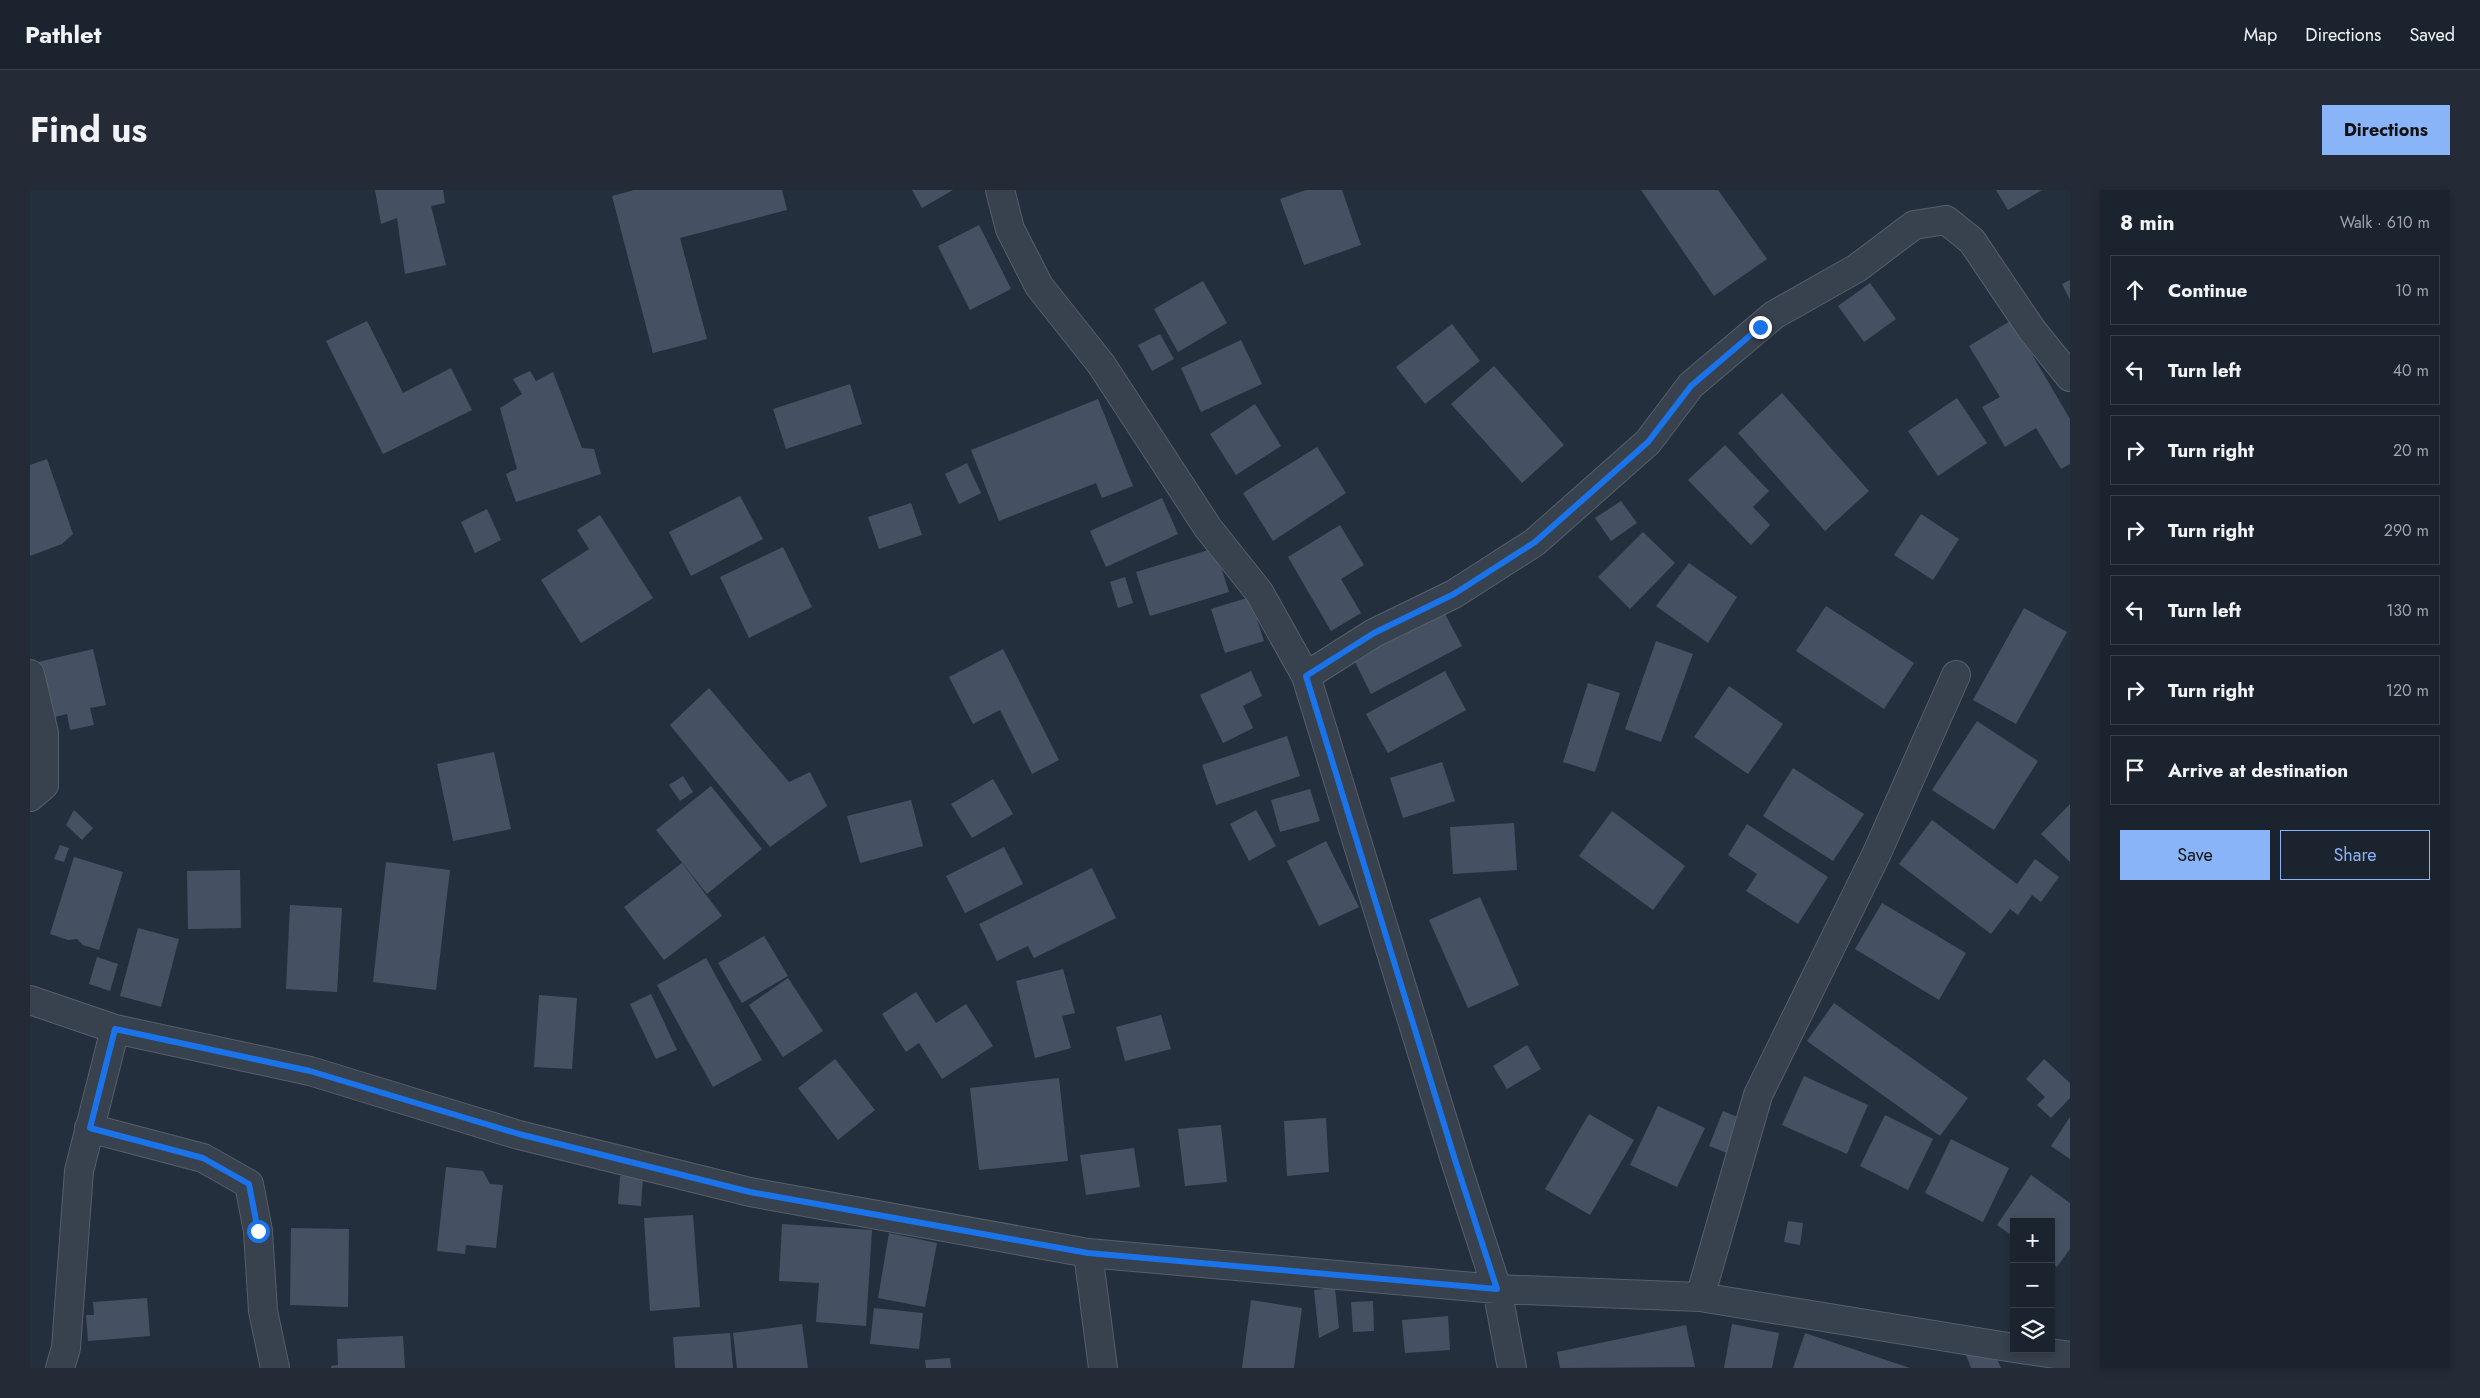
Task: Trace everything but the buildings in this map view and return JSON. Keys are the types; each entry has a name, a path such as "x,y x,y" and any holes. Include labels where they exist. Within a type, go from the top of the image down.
{"street":[{"path":"1000,190 1010,230 1039,286 1101,364 1208,528 1259,592 1306,676 1456,1163 1497,1289 1512,1368"},
{"path":"1306,676 1374,633 1454,594 1535,542 1648,442 1691,386 1774,315 1857,268 1914,225 1946,220 1972,241 2032,330 2070,377"},
{"path":"30,674 44,733 44,785 30,797"},
{"path":"1700,1297 1758,1095 1876,855 1956,675"},
{"path":"30,1000 115,1029 310,1071 519,1134 750,1192 1088,1253 1497,1289 1700,1297 2010,1347"},
{"path":"60,1368 66,1348 79,1171 115,1029"},
{"path":"90,1128 203,1158 249,1184 258,1231 264,1311 275,1368"},
{"path":"1088,1253 1103,1368"},
{"path":"2034,1353 2059,1360"}],"route":[{"path":"258,1231 249,1184 203,1158 90,1128 115,1029 310,1071 519,1134 750,1192 1088,1253 1497,1289 1456,1163 1306,676 1374,633 1454,594 1535,542 1648,442 1691,386 1760,327"}]}
